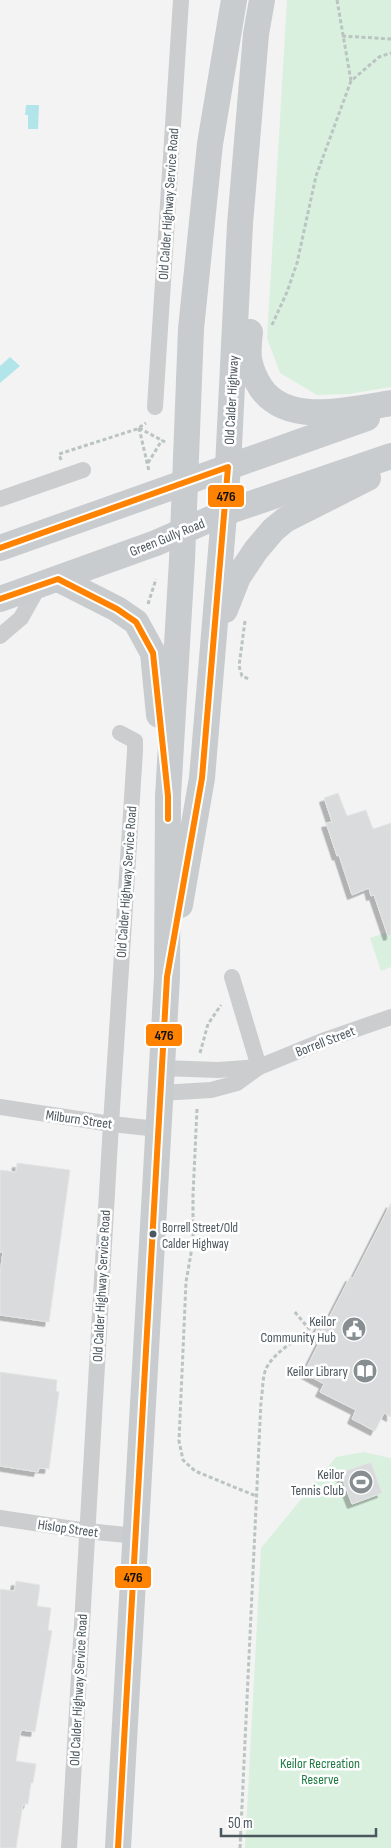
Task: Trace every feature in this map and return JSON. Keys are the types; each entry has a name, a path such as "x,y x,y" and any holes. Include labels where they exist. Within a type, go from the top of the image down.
{"main road":[{"name":"Old Calder Highway","path":"118,1848 167,977 168,796 182,560 192,329 201,223 212,135 234,0"},
{"name":"Old Calder Highway","path":"167,977 202,778 228,467 240,224 256,34 262,0"},
{"path":"256,34 256,216 249,347 249,360 255,378 264,393 273,400 294,410 305,412 335,411 391,403"},
{"path":"0,548 391,410"},
{"name":"Green Gully Road","path":"0,600 182,531 224,513 391,456"},
{"path":"214,639 238,577 256,550 273,530 285,520 391,466"},
{"path":"49,582 117,609 136,622 146,638 153,653 156,667 168,796"}],"street":[{"name":"Old Calder Highway Service Road","path":"154,407 181,0"},
{"path":"0,499 83,470"},
{"path":"0,636 21,618 49,582"},
{"name":"Old Calder Highway Service Road","path":"69,1848 110,1124 135,751 135,741 120,732"},
{"path":"234,984 259,1067"},
{"name":"Borrell Street","path":"161,1080 198,1091 218,1088 236,1082 259,1067 325,1040 391,1017"},
{"name":"Borrell Street","path":"161,1080 198,1070 259,1067"},
{"name":"Milburn Street","path":"0,1107 110,1124 158,1129"},
{"name":"Hislop Street","path":"0,1518 136,1536"}],"path":[{"path":"337,0 351,81"},
{"path":"342,36 391,39"},
{"path":"268,332 287,292 297,263 316,176 351,81 380,57 391,53"},
{"path":"66,475 59,454 139,428 146,422"},
{"path":"139,428 153,494"},
{"path":"148,464 162,440"},
{"path":"148,604 157,576"},
{"path":"198,1070 201,1047 208,1024 234,984"},
{"path":"198,1091 193,1195 193,1242 186,1282 180,1408 181,1454 186,1465 195,1471 256,1496"},
{"path":"240,1848 260,1421 266,1370 277,1354 310,1330 294,1311"}],"green space":[{"path":"287,0 391,0 391,387 349,394 317,395 280,373 267,338"},
{"path":"391,931 391,967 381,971 370,938"},
{"name":"Keilor Recreation Reserve","path":"364,1452 391,1458 391,1848 245,1848 261,1548 336,1457"}],"water":[{"path":"26,105 39,105 38,129 28,129 28,115 25,115"},
{"path":"10,357 20,366 0,383 0,366"}],"building":[{"path":"338,793 347,816 366,810 373,829 391,823 391,935 388,936 374,895 371,896 369,888 352,895 339,855 337,856 326,823 332,822 324,798"},
{"path":"17,1163 70,1170 49,1322 0,1315 0,1274 3,1252 0,1252 0,1170 16,1172"},
{"name":"Keilor Community Hub","path":"391,1203 391,1417 384,1413 375,1431 352,1419 356,1410 320,1392 324,1384 304,1373 321,1339 314,1335 322,1319 327,1322 350,1277 353,1278"},
{"path":"0,1372 57,1380 56,1391 59,1392 49,1469 39,1468 38,1472 0,1466"},
{"name":"Keilor Tennis Club","path":"371,1462 382,1493 352,1504 340,1473"},
{"path":"16,1581 40,1585 37,1606 51,1608 48,1630 52,1631 35,1732 21,1730 16,1761 36,1764 28,1804 23,1804 16,1848 0,1848 0,1589 14,1591"}],"transit line":[{"name":"476","path":"0,548 228,467 202,778 167,977 118,1848"},
{"name":"476","path":"0,599 58,579 117,609 136,622 153,653 168,796 168,819"}],"place":[{"name":"Borrell Street/Old Calder Highway","path":"153,1234"},
{"name":"Keilor Community Hub","path":"354,1329"},
{"name":"Keilor Library","path":"365,1371"},
{"name":"Keilor Tennis Club","path":"361,1482"}]}
